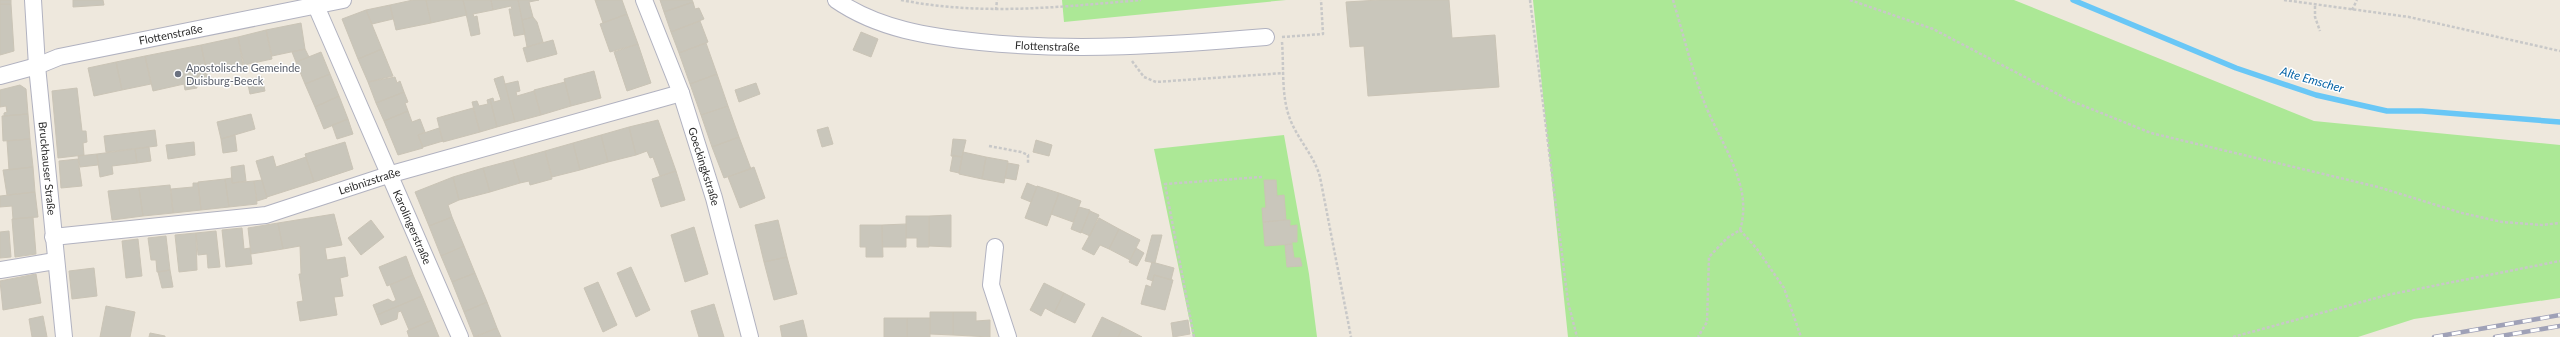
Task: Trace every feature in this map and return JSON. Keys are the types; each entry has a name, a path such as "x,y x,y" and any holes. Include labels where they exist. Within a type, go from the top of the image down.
{"street":[{"name":"Bruckhauser Straße","path":"33,0 37,66 55,261 64,337"},
{"name":"Flottenstraße","path":"0,76 37,66 59,57 343,0"},
{"name":"Goeckingkstraße","path":"644,0 681,93 714,198 750,337"},
{"name":"Flottenstraße","path":"836,0 884,23 946,39 1035,47 1129,48 1266,37"},
{"name":"Karolingerstraße","path":"316,6 388,175 460,337"},
{"name":"Leibnizstraße","path":"53,237 266,215 388,175 681,93"},
{"path":"994,246 991,285 1008,337"},
{"path":"0,270 55,261"}],"path":[{"path":"901,0 943,7 996,10 1141,0"},
{"path":"996,0 996,10"},
{"path":"1321,0 1322,34 1282,37 1286,99 1290,120 1310,152 1320,177 1351,337"},
{"path":"1530,0 1568,302 1577,337"},
{"path":"1673,0 1703,99 1741,182 1744,215 1740,230 1727,238 1709,257 1707,322 1698,337"},
{"path":"1850,0 1933,28 2069,100 2151,133 2378,187 2462,212 2502,222 2542,225 2560,223"},
{"path":"2284,0 2315,6 2409,17 2560,51"},
{"path":"2352,10 2357,0"},
{"path":"2315,6 2315,17 2320,32"},
{"path":"1129,48 1132,61 1139,72 1156,82 1284,73"},
{"path":"989,146 1021,152 1028,155 1028,164"},
{"path":"1194,337 1165,184 1262,177"},
{"path":"1740,230 1757,249 1784,288 1801,337"},
{"path":"2233,337 2387,295 2560,261"}],"green space":[{"path":"1062,0 1286,0 1064,22"},
{"path":"1533,0 2014,0 2314,121 2560,145 2560,298 2414,319 2358,337 1568,337"},
{"path":"1284,135 1309,274 1317,337 1193,337 1154,149"}],"building":[{"path":"0,0 11,0 11,4 0,4"},
{"path":"73,0 103,0 104,5 73,7"},
{"path":"413,0 426,0 431,23 396,30 390,5"},
{"path":"426,0 463,0 467,15 431,23"},
{"path":"463,0 491,0 493,10 473,14 474,17 477,16 480,34 471,36"},
{"path":"491,0 518,0 525,34 514,36 509,9 512,9 511,6 493,10"},
{"path":"518,0 539,0 529,2 533,17 522,20"},
{"path":"595,0 622,0 627,14 603,23"},
{"path":"660,0 692,0 693,2 664,12"},
{"path":"1379,0 1449,0 1452,38 1495,35 1499,87 1368,96 1364,46 1350,47 1346,2"},
{"path":"693,2 695,9 699,8 704,19 671,32 664,12"},
{"path":"0,4 11,4 14,51 0,55"},
{"path":"390,5 393,19 372,24 366,10"},
{"path":"366,10 382,49 358,59 342,19"},
{"path":"627,14 638,44 610,52 600,24"},
{"path":"533,17 537,22 543,42 527,47 522,20"},
{"path":"700,21 708,42 679,53 671,32"},
{"path":"301,23 305,49 272,56 266,30"},
{"path":"266,30 272,59 244,65 238,37"},
{"path":"861,32 878,39 871,57 853,50"},
{"path":"238,37 243,65 207,73 201,45"},
{"path":"553,40 557,54 527,62 523,48"},
{"path":"706,43 717,74 690,84 679,53"},
{"path":"638,44 651,83 627,91 614,52"},
{"path":"201,45 208,79 196,82 197,88 185,90 184,84 153,91 145,56"},
{"path":"305,49 309,57 296,62 292,52"},
{"path":"382,49 393,76 368,82 358,59"},
{"path":"321,52 330,74 305,84 296,62"},
{"path":"145,56 151,84 122,90 116,62"},
{"path":"116,62 122,90 94,96 88,68"},
{"path":"594,71 601,98 571,106 564,79"},
{"path":"330,74 339,96 315,107 305,84"},
{"path":"717,74 728,106 701,115 690,84"},
{"path":"503,76 515,122 497,127 490,99 493,98 494,102 501,100 494,79"},
{"path":"262,77 265,91 250,94 247,80"},
{"path":"395,77 397,83 400,81 404,92 376,103 368,82"},
{"path":"518,81 520,91 516,92 517,96 534,91 541,115 515,122 505,84"},
{"path":"565,82 571,106 541,115 534,90"},
{"path":"756,83 760,94 739,102 735,90"},
{"path":"20,85 26,89 28,114 4,116 4,113 7,112 6,106 0,107 0,90"},
{"path":"77,88 82,131 86,131 87,142 83,143 84,155 58,158 52,91"},
{"path":"404,92 408,102 405,103 408,111 384,121 376,103"},
{"path":"339,96 348,119 324,129 315,107"},
{"path":"490,99 497,127 480,132 472,102 477,101 479,106 488,104 487,100"},
{"path":"728,106 739,137 712,147 701,115"},
{"path":"473,108 480,132 443,142 437,118"},
{"path":"408,111 412,122 420,119 425,132 418,135 423,148 398,155 384,121"},
{"path":"28,114 30,139 3,141 2,116"},
{"path":"251,114 255,129 221,139 217,122"},
{"path":"348,119 353,134 337,139 332,125"},
{"path":"658,120 676,171 660,176 653,157 650,158 647,151 636,155 629,127"},
{"path":"629,127 636,155 608,162 601,135"},
{"path":"828,127 833,144 822,147 817,130"},
{"path":"439,128 443,141 423,147 418,135"},
{"path":"155,130 157,146 106,152 104,136"},
{"path":"235,135 237,151 223,153 221,139"},
{"path":"601,135 608,162 580,170 573,143"},
{"path":"739,137 751,169 724,178 712,147"},
{"path":"30,139 33,167 9,170 7,141"},
{"path":"953,139 966,140 962,157 951,156"},
{"path":"1036,140 1052,145 1049,156 1033,152"},
{"path":"194,142 195,155 168,159 166,145"},
{"path":"345,142 353,169 314,182 305,154"},
{"path":"573,143 580,170 552,177 545,151"},
{"path":"149,147 151,161 137,163 135,149"},
{"path":"135,149 137,163 112,166 113,174 100,177 97,154"},
{"path":"545,151 552,179 530,185 529,181 520,183 513,160"},
{"path":"963,152 986,157 982,179 959,174"},
{"path":"97,154 98,165 80,167 78,156"},
{"path":"953,155 962,157 959,173 950,171"},
{"path":"273,156 276,167 306,157 314,182 267,197 256,161"},
{"path":"986,157 1008,161 1004,183 982,179"},
{"path":"78,159 82,186 61,188 59,161"},
{"path":"513,160 520,183 490,192 483,168"},
{"path":"1008,163 1019,165 1016,180 1005,178"},
{"path":"244,165 246,181 232,183 231,167"},
{"path":"33,167 35,192 7,195 3,170"},
{"path":"754,167 765,198 740,208 728,177"},
{"path":"483,168 490,192 459,200 453,177"},
{"path":"676,171 685,200 661,207 652,179"},
{"path":"453,177 459,200 448,205 452,217 429,226 415,192"},
{"path":"232,178 232,183 254,181 257,204 229,207 225,179"},
{"path":"225,179 229,207 201,210 198,182"},
{"path":"262,180 267,198 257,201 254,181"},
{"path":"1264,180 1276,180 1277,196 1284,195 1286,220 1263,222 1262,208 1266,208"},
{"path":"193,183 198,183 201,210 173,213 171,189 193,187"},
{"path":"1027,183 1037,187 1031,202 1021,198"},
{"path":"170,185 173,213 143,216 139,188"},
{"path":"1037,186 1059,193 1047,226 1025,218"},
{"path":"139,188 143,216 112,220 108,191"},
{"path":"35,192 38,217 13,219 12,206 0,207 0,196"},
{"path":"1059,193 1081,201 1073,222 1051,214"},
{"path":"1079,207 1090,210 1081,233 1071,229"},
{"path":"1090,211 1099,215 1090,236 1081,232"},
{"path":"334,214 342,245 325,248 327,260 345,257 348,276 340,278 343,296 334,297 337,315 300,321 297,302 303,301 299,274 301,274 300,246 283,249 278,223"},
{"path":"951,215 951,247 929,246 929,216"},
{"path":"906,216 929,216 929,247 917,247 917,238 906,238"},
{"path":"33,217 36,254 15,257 12,219"},
{"path":"452,217 464,246 441,256 429,226"},
{"path":"1099,218 1119,229 1109,249 1100,245 1094,255 1082,249"},
{"path":"371,220 384,237 361,255 348,238"},
{"path":"778,220 787,257 764,262 755,225"},
{"path":"1290,220 1290,226 1297,225 1297,242 1292,242 1292,244 1265,246 1263,222"},
{"path":"278,223 283,249 251,254 248,228"},
{"path":"906,224 906,247 882,247 882,225"},
{"path":"860,225 882,225 883,257 866,257 866,247 860,247"},
{"path":"694,227 708,274 685,282 671,235"},
{"path":"242,228 244,249 250,248 252,264 226,267 222,230"},
{"path":"1119,229 1140,240 1130,260 1109,249"},
{"path":"9,231 11,257 0,258 0,232"},
{"path":"216,231 220,267 208,268 207,254 198,255 196,233"},
{"path":"196,233 197,270 179,272 175,235"},
{"path":"1152,235 1162,235 1155,263 1145,261"},
{"path":"166,236 170,270 157,272 156,260 151,260 148,238"},
{"path":"138,239 142,276 126,278 122,241"},
{"path":"1292,244 1294,258 1300,258 1302,266 1287,267 1285,245"},
{"path":"464,246 475,273 452,282 441,256"},
{"path":"1136,248 1144,253 1137,266 1129,262"},
{"path":"406,256 413,275 387,286 379,267"},
{"path":"787,257 797,294 774,300 764,262"},
{"path":"1152,262 1174,268 1171,280 1154,275 1153,281 1147,279"},
{"path":"631,267 650,310 636,317 617,273"},
{"path":"94,268 97,296 72,299 69,271"},
{"path":"170,270 173,287 162,288 158,272"},
{"path":"475,273 487,302 464,312 452,282"},
{"path":"36,274 41,303 3,310 0,281"},
{"path":"413,275 422,296 377,315 373,305 388,299 393,302 396,300 390,285"},
{"path":"1154,275 1173,280 1165,310 1141,304 1146,285 1151,287"},
{"path":"598,282 617,325 603,332 584,288"},
{"path":"1044,283 1064,293 1054,313 1045,308 1041,316 1030,310"},
{"path":"1064,293 1085,304 1075,323 1054,313"},
{"path":"422,296 432,320 409,330 401,311 398,312 397,319 381,325 377,315"},
{"path":"487,302 497,328 474,337 464,312"},
{"path":"714,304 724,337 699,337 691,311"},
{"path":"106,306 135,312 130,337 100,337"},
{"path":"930,312 953,312 953,335 930,334"},
{"path":"953,312 976,312 976,321 990,320 990,337 953,335"},
{"path":"43,316 47,337 32,337 29,319"},
{"path":"1102,317 1123,327 1118,337 1092,337"},
{"path":"884,318 907,318 907,337 884,337"},
{"path":"907,318 930,318 930,337 907,337"},
{"path":"432,320 439,337 409,337 407,331"},
{"path":"803,320 807,337 782,337 780,326"},
{"path":"1188,320 1190,334 1173,337 1171,323"},
{"path":"1123,327 1142,337 1118,337"},
{"path":"497,328 501,337 475,337"},
{"path":"150,333 165,336 165,337 149,337"}],"waterway":[{"name":"Alte Emscher","path":"2073,0 2236,68 2316,95 2387,111 2422,111 2560,122"}],"railway":[{"path":"2434,337 2560,315"},
{"path":"2495,337 2560,326"}],"place":[{"name":"Apostolische Gemeinde Duisburg-Beeck","path":"178,74"}]}
